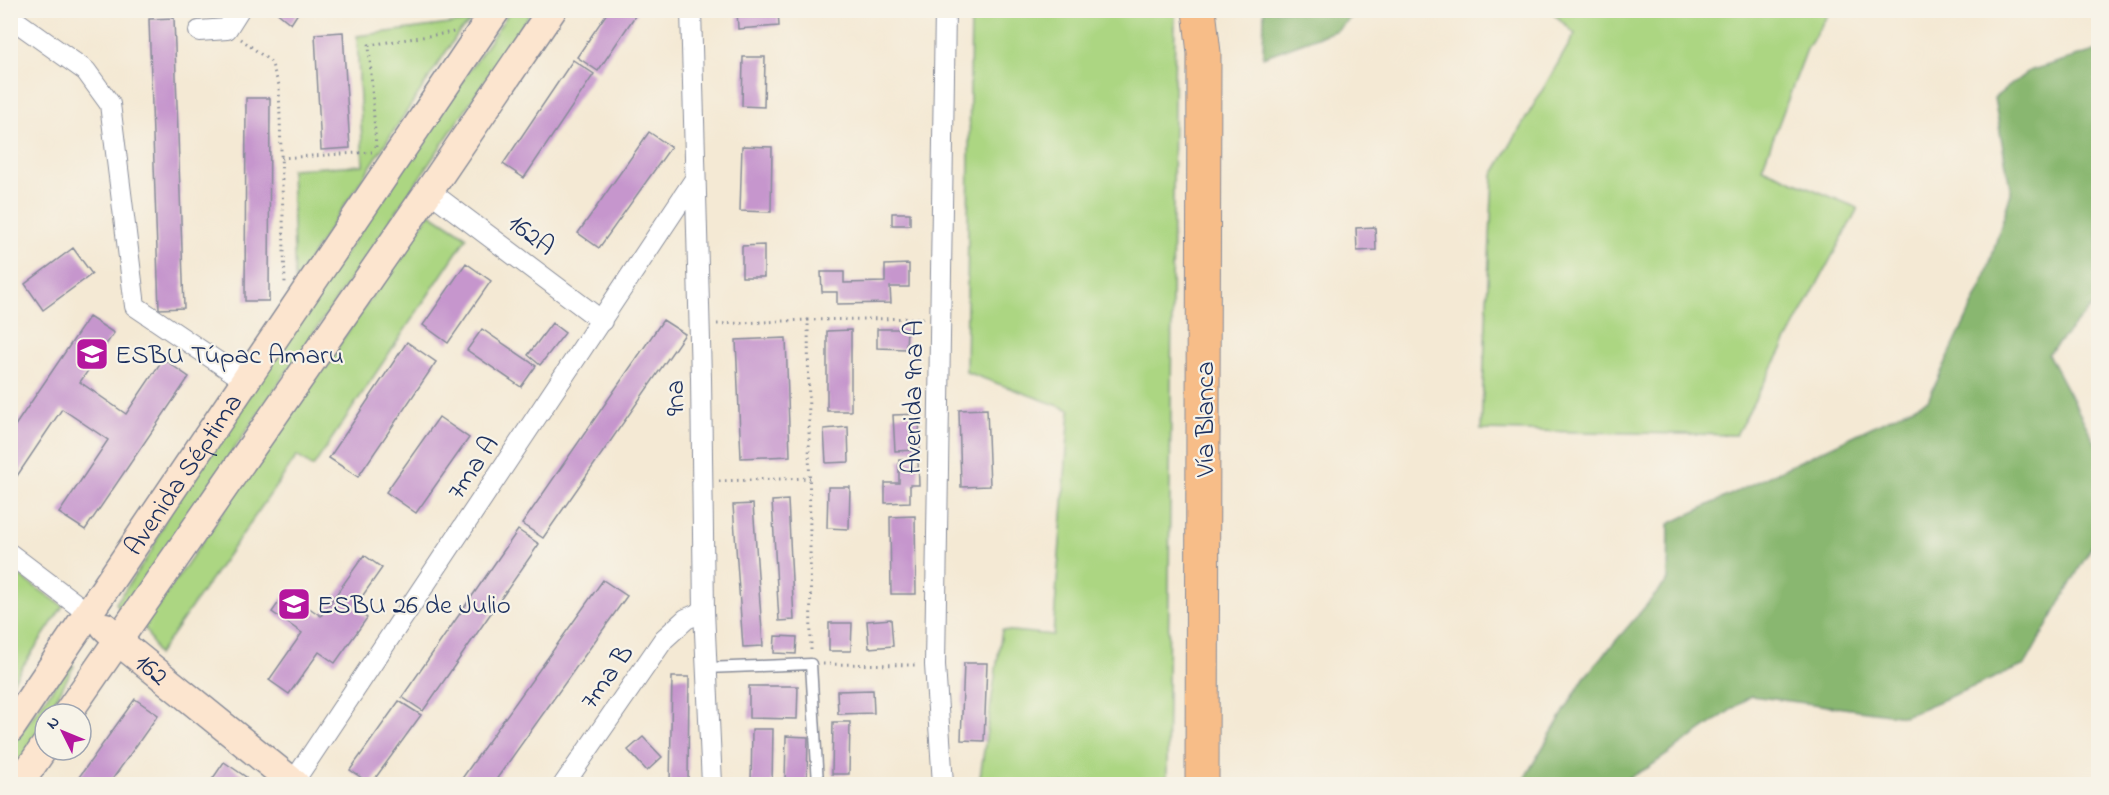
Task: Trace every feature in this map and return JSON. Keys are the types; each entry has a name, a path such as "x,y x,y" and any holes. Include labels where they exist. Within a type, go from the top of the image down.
{"highway":[{"name":"Vía Blanca","path":"1199,10 1204,53 1202,784"},
{"name":"Vía Blanca","path":"1204,53 1214,10"}],"main road":[{"name":"Avenida Séptima","path":"10,729 496,10"},
{"name":"Avenida Séptima","path":"75,702 552,10"},
{"name":"162","path":"89,614 293,784"},
{"path":"19,784 34,762"}],"street":[{"path":"199,31 227,29 239,10"},
{"name":"9na","path":"690,10 700,325 704,611 712,784"},
{"name":"Avenida 9na A","path":"943,784 935,665 945,10"},
{"path":"10,17 86,71 110,104 135,306 246,381"},
{"name":"7ma A","path":"293,784 696,179"},
{"name":"162A","path":"429,191 602,321"},
{"name":"162","path":"10,554 89,614"},
{"name":"7ma B","path":"564,784 664,639 686,619 704,611"}],"lane":[{"path":"706,668 812,664 818,784"}],"path":[{"path":"227,29 272,62 279,86 285,287"},
{"path":"281,158 377,152 369,45 459,32"},
{"path":"700,325 808,320 941,318"},
{"path":"808,320 812,664 935,665"},
{"path":"702,481 810,478"}],"green space":[{"path":"1264,10 1358,11 1337,30 1263,57"},
{"path":"510,11 532,11 124,610 119,608 116,603 151,552 167,516"},
{"path":"971,11 1175,11 1167,784 979,784 1002,630 1053,635 1070,410 966,372"},
{"path":"1551,11 1830,11 1807,49 1762,168 1858,208 1736,435 1481,430 1493,175 1575,34"},
{"path":"472,21 459,32 295,281 291,169 363,165 357,36"},
{"path":"2098,50 2098,300 2048,354 2098,448 2098,535 2025,665 1904,716 1751,696 1649,767 1618,784 1521,784 1584,678 1668,580 1669,524 1928,400 1984,281 2011,193 1994,98 2029,71"},
{"path":"430,213 467,237 313,467 297,456 158,655 144,626"},
{"path":"12,571 63,606 11,684 10,573"},
{"path":"71,663 74,666 54,702 43,702"},
{"path":"33,716 33,746 11,778 11,746"}],"building":[{"path":"274,10 300,10 291,24"},
{"path":"609,10 639,10 598,71 577,57"},
{"path":"737,10 778,10 779,26 738,29"},
{"path":"174,18 184,308 159,309 149,19"},
{"path":"343,32 350,148 321,150 315,34"},
{"path":"743,57 765,57 764,107 742,106"},
{"path":"573,60 594,74 524,178 503,164"},
{"path":"246,98 270,98 269,301 245,301"},
{"path":"649,132 671,147 599,248 578,233"},
{"path":"742,146 772,147 771,212 740,211"},
{"path":"892,213 910,213 910,225 892,225"},
{"path":"1375,227 1376,250 1357,251 1356,228"},
{"path":"764,245 764,277 742,277 742,246"},
{"path":"73,248 92,274 43,310 25,284"},
{"path":"466,263 491,281 448,343 423,325"},
{"path":"909,264 909,287 890,287 891,303 837,304 837,292 822,292 821,272 844,272 844,283 885,282 885,265"},
{"path":"89,317 114,333 80,382 126,414 163,359 189,377 85,530 59,513 108,440 62,409 15,479 10,476 10,433"},
{"path":"663,320 685,334 543,538 522,524"},
{"path":"552,323 565,333 540,365 528,355"},
{"path":"482,329 536,366 521,387 467,350"},
{"path":"877,329 907,329 906,349 877,348"},
{"path":"851,330 851,411 827,411 827,331"},
{"path":"786,338 790,456 741,458 736,340"},
{"path":"407,342 436,362 358,477 329,458"},
{"path":"987,409 990,486 961,487 959,410"},
{"path":"919,414 920,450 895,451 893,415"},
{"path":"439,417 469,438 416,513 386,492"},
{"path":"848,427 849,462 826,463 824,429"},
{"path":"899,460 918,460 919,485 910,485 910,502 885,503 885,483 899,483"},
{"path":"828,487 850,487 849,529 827,528"},
{"path":"788,500 794,620 779,621 772,501"},
{"path":"753,504 763,646 743,647 733,505"},
{"path":"915,516 916,594 891,594 890,517"},
{"path":"518,530 539,544 423,711 402,697"},
{"path":"364,555 382,568 354,608 367,618 335,663 319,652 289,694 269,680 302,633 272,612 286,592 321,616"},
{"path":"603,580 627,596 493,784 458,784"},
{"path":"891,619 893,646 869,648 867,621"},
{"path":"829,623 852,623 851,651 829,651"},
{"path":"775,636 797,637 796,654 774,653"},
{"path":"964,663 987,663 984,741 961,740"},
{"path":"672,677 689,677 688,784 670,784"},
{"path":"749,686 798,686 797,719 749,718"},
{"path":"873,690 874,713 838,714 837,691"},
{"path":"135,699 158,715 109,784 74,784 90,762 93,762 93,758"},
{"path":"399,701 421,715 371,784 350,770"},
{"path":"833,722 850,722 849,774 832,774"},
{"path":"752,729 773,729 772,784 751,784"},
{"path":"786,736 808,737 807,783 785,782"},
{"path":"643,737 662,757 647,771 628,750"},
{"path":"224,762 246,777 241,784 209,784"},
{"path":"832,781 852,781 852,784 832,784"}],"place":[{"name":"ESBU Túpac Amaru","path":"92,354"},
{"name":"ESBU 26 de Julio","path":"294,604"}]}
